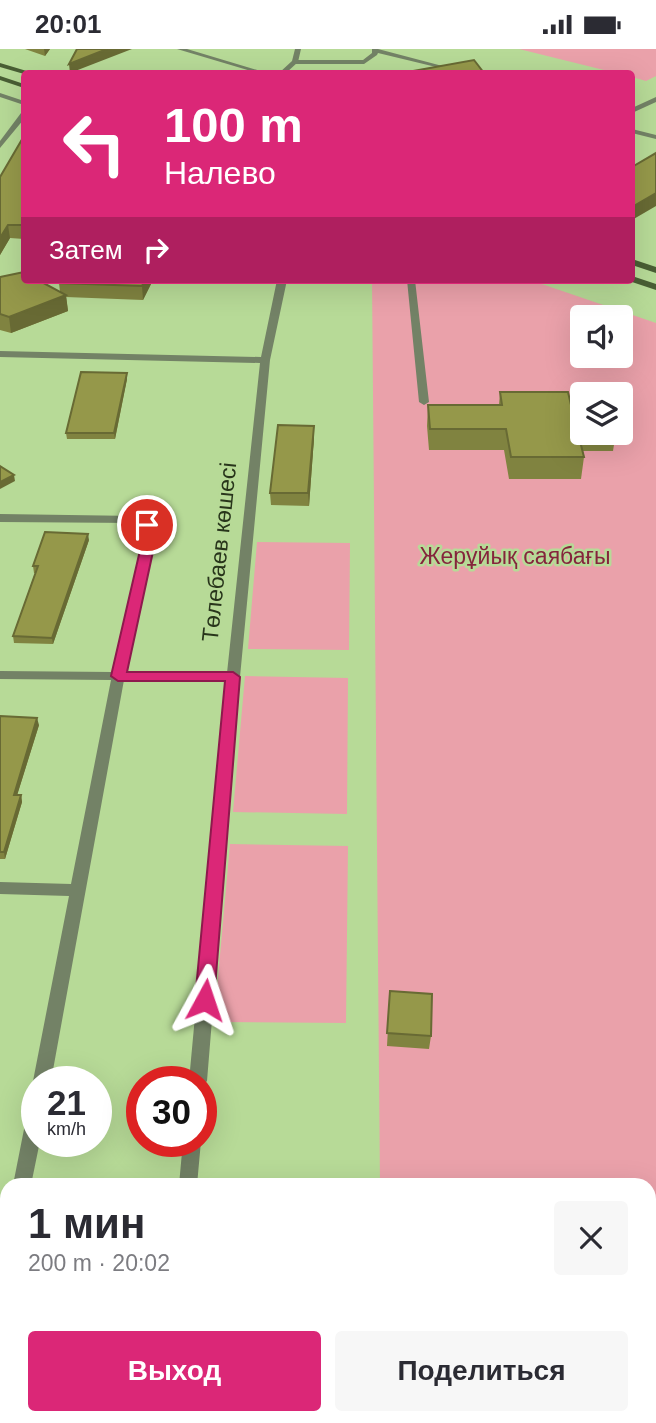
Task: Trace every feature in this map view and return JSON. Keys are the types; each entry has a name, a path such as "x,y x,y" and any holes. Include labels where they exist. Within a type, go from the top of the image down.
{"main road":[{"path":"0,65 21,71"},
{"path":"0,78 21,85"},
{"path":"635,263 656,270"},
{"path":"635,280 656,287"}],"street":[{"path":"180,49 254,70"},
{"path":"285,70 295,62 298,49"},
{"path":"0,95 21,102"},
{"path":"635,110 656,99"},
{"path":"0,146 21,119"},
{"path":"635,132 656,137"},
{"name":"Төлебаев көшесі","path":"199,1066 233,677 265,360 281,284"},
{"path":"0,354 265,360"},
{"path":"0,518 137,520 147,525 150,533 118,676 45,1066"},
{"path":"0,675 233,677"},
{"path":"0,888 79,890"},
{"path":"23,1178 28,1157"},
{"path":"189,1178 191,1157"}],"lane":[{"path":"295,62 364,62 375,54 375,49 455,70"},
{"path":"422,69 426,70"},
{"path":"411,284 424,402"}],"green space":[{"path":"519,49 656,49 656,76 646,81 635,78 635,70 604,70"},
{"name":"Жерұйық саябағы","path":"372,284 542,284 603,305 570,305 570,368 633,368 633,315 656,323 656,1178 380,1178"},
{"path":"257,542 350,543 349,650 248,649"},
{"path":"245,676 348,678 347,814 233,812"},
{"path":"230,844 348,846 346,1023 214,1022"}],"building":[{"path":"77,49 107,49 69,64"},
{"path":"474,60 482,70 419,70"},
{"path":"21,141 21,225 8,225 0,238 0,177"},
{"path":"656,153 656,193 635,205 635,165"},
{"path":"21,273 21,284 45,284 66,295 9,317 0,314 0,277"},
{"path":"87,284 143,284 142,286"},
{"path":"81,372 127,373 114,433 66,433"},
{"path":"500,392 568,392 570,445 581,445 584,457 511,457 506,429 430,429 428,405 502,405"},
{"path":"278,425 314,426 308,493 270,493"},
{"path":"0,466 14,475 0,482"},
{"path":"45,532 88,534 52,638 13,636 38,566 33,566"},
{"path":"0,716 37,718 14,795 21,795 4,852 0,852"},
{"path":"390,991 432,994 431,1036 387,1033"}],"route":[{"path":"147,525 150,533 118,676 233,677 205,1000"}]}
